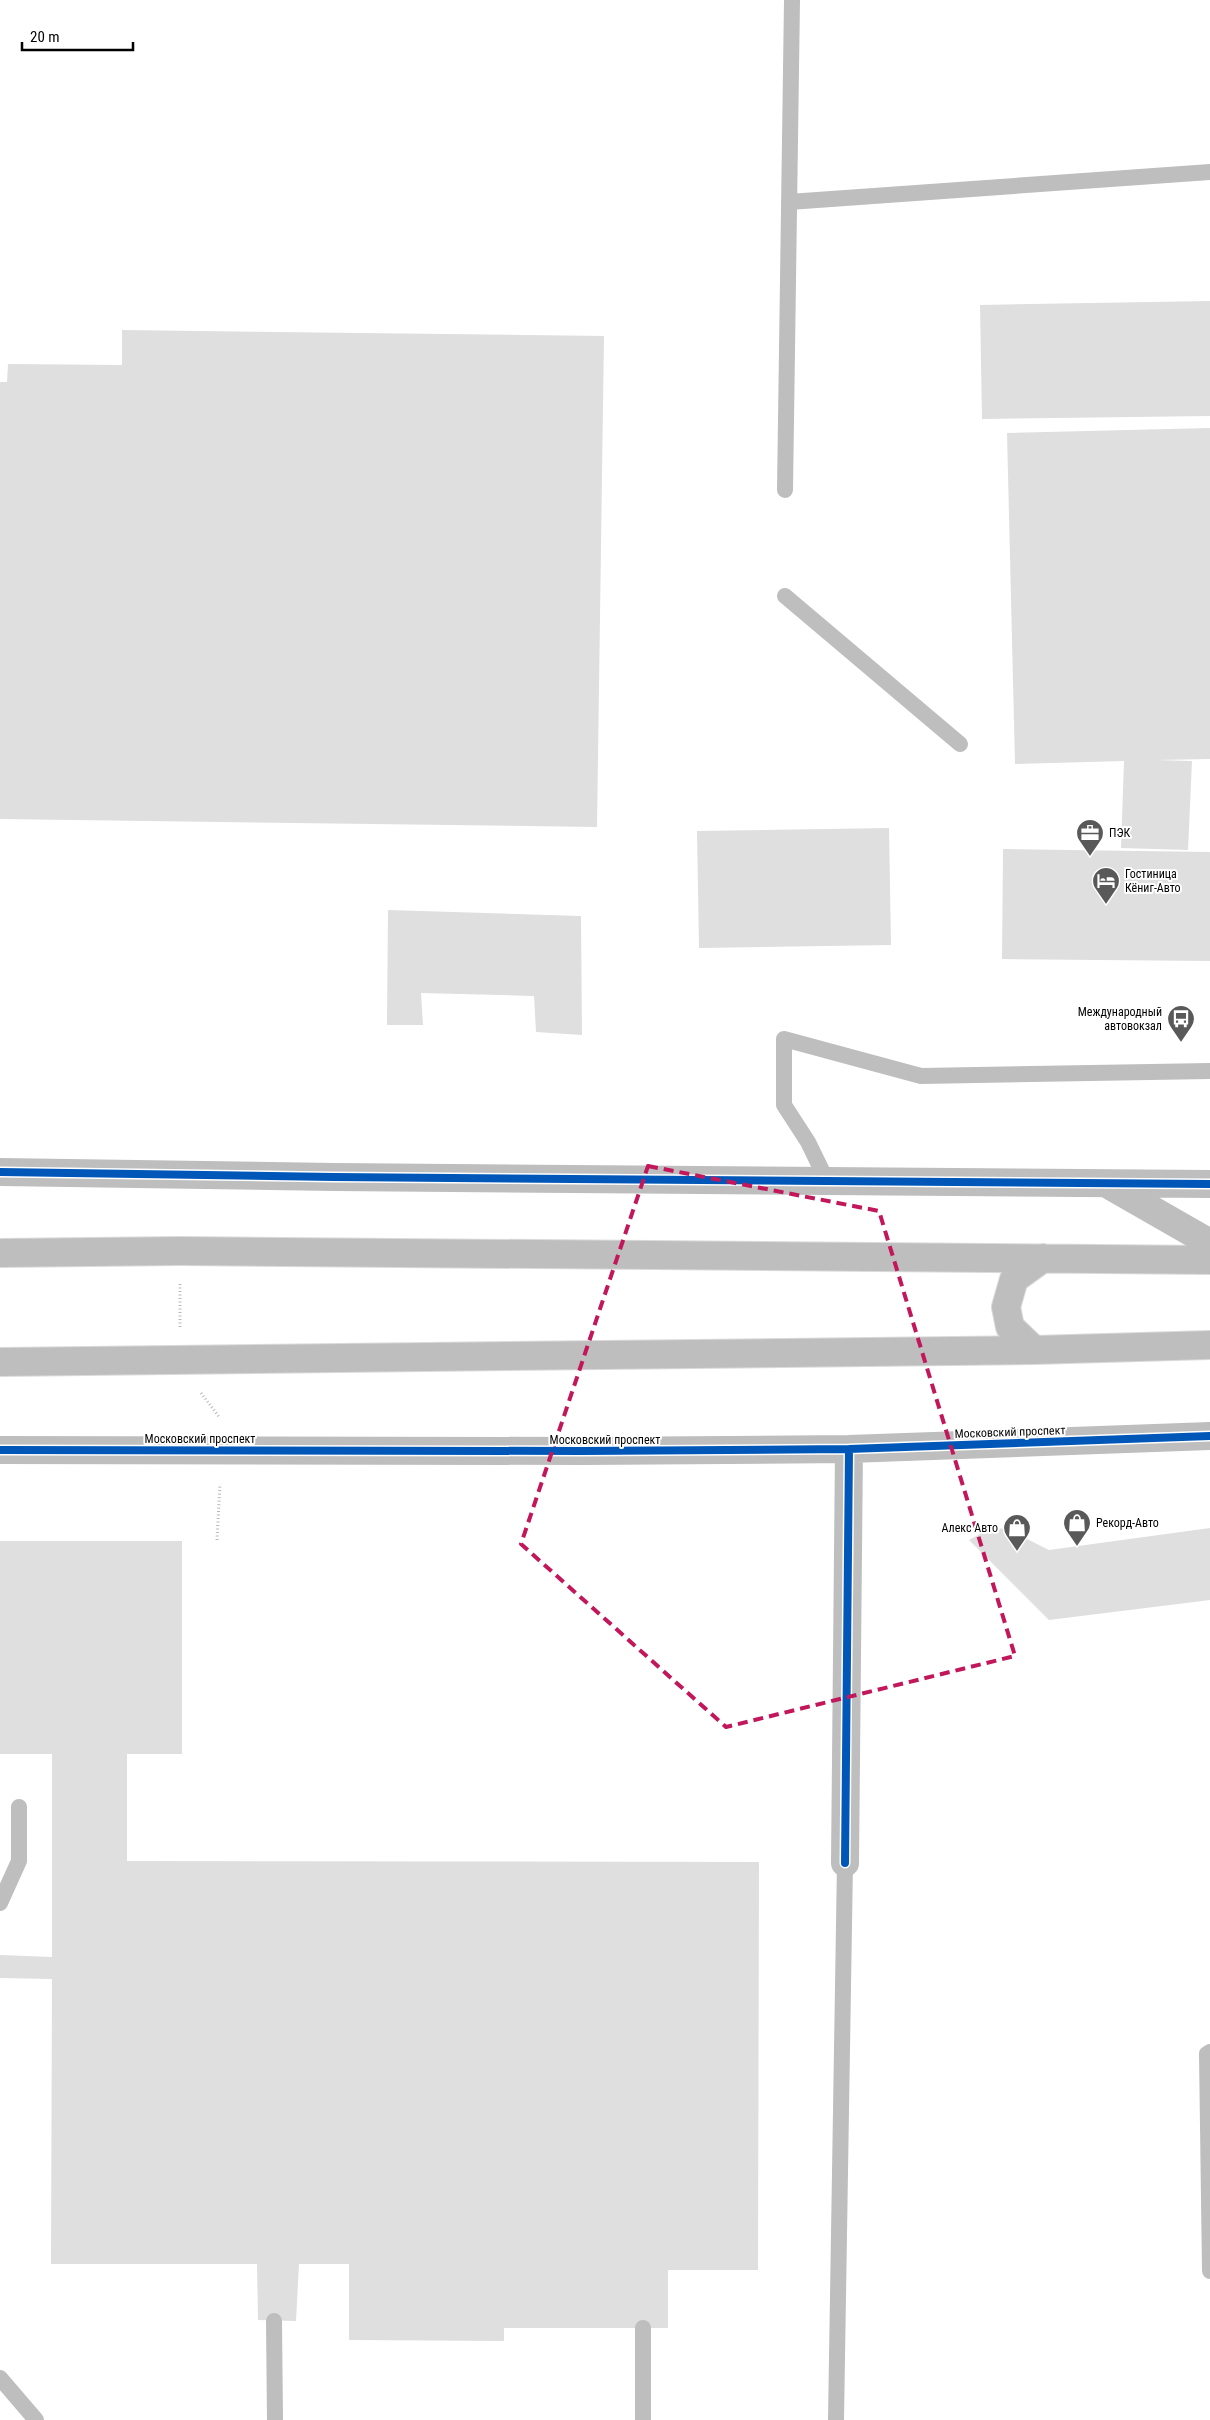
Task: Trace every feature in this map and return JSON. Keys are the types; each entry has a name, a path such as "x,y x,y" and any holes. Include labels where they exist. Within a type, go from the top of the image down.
{"street":[{"path":"0,1172 1210,1184"},
{"path":"1105,1184 1210,1243"},
{"path":"0,1253 180,1251 1210,1260"},
{"path":"1034,1350 1010,1327 1006,1306 1014,1279 1043,1258"},
{"path":"0,1362 1034,1350 1210,1345"},
{"name":"Московский проспект","path":"0,1450 592,1451 849,1449 1210,1436"},
{"path":"845,1863 849,1449"}],"lane":[{"path":"785,490 792,0"},
{"path":"789,202 1210,172"},
{"path":"785,596 960,744"},
{"path":"827,1181 808,1142 784,1105 784,1038 921,1076 1210,1071"},
{"path":"0,1903 19,1861 19,1807"},
{"path":"836,2420 845,1863"},
{"path":"1210,2052 1208,2054 1210,2271"},
{"path":"274,2321 275,2420"},
{"path":"643,2328 643,2420"},
{"path":"0,2378 36,2420"}],"path":[{"path":"180,1251 180,1360 221,1419"}],"highlighted area":[{"path":"648,1166 879,1211 1015,1656 726,1727 521,1544"}],"building":[{"path":"1210,301 1210,416 982,419 980,305"},
{"path":"122,330 604,336 597,827 0,819 0,382 7,382 8,364 122,365"},
{"path":"1210,428 1210,759 1156,760 1192,761 1188,850 1121,848 1124,761 1015,764 1007,433"},
{"path":"889,828 891,945 699,948 697,831"},
{"name":"Гостиница Кёниг-Авто","path":"1003,849 1210,852 1210,961 1002,959"},
{"path":"388,910 581,916 582,1035 536,1032 534,996 421,993 423,1025 387,1025"},
{"path":"993,1527 1009,1530 1049,1550 1210,1528 1210,1600 1049,1620 969,1540"},
{"path":"0,1541 182,1541 182,1754 127,1754 127,1861 759,1862 758,2270 668,2270 668,2328 504,2328 504,2341 349,2340 349,2264 299,2264 296,2321 258,2320 257,2264 51,2264 52,1979 0,1978 0,1955 52,1957 52,1754 0,1754"}],"cycle path":[{"path":"0,1172 334,1177 1210,1184"},
{"path":"0,1450 582,1451 849,1449 1210,1436"},
{"path":"845,1863 849,1449"}],"place":[{"name":"ПЭК","path":"1090,857"},
{"name":"Гостиница Кёниг-Авто","path":"1106,905"},
{"name":"Международный автовокзал","path":"1181,1043"},
{"name":"Рекорд-Авто","path":"1077,1547"},
{"name":"Алекс Авто","path":"1017,1552"}]}
